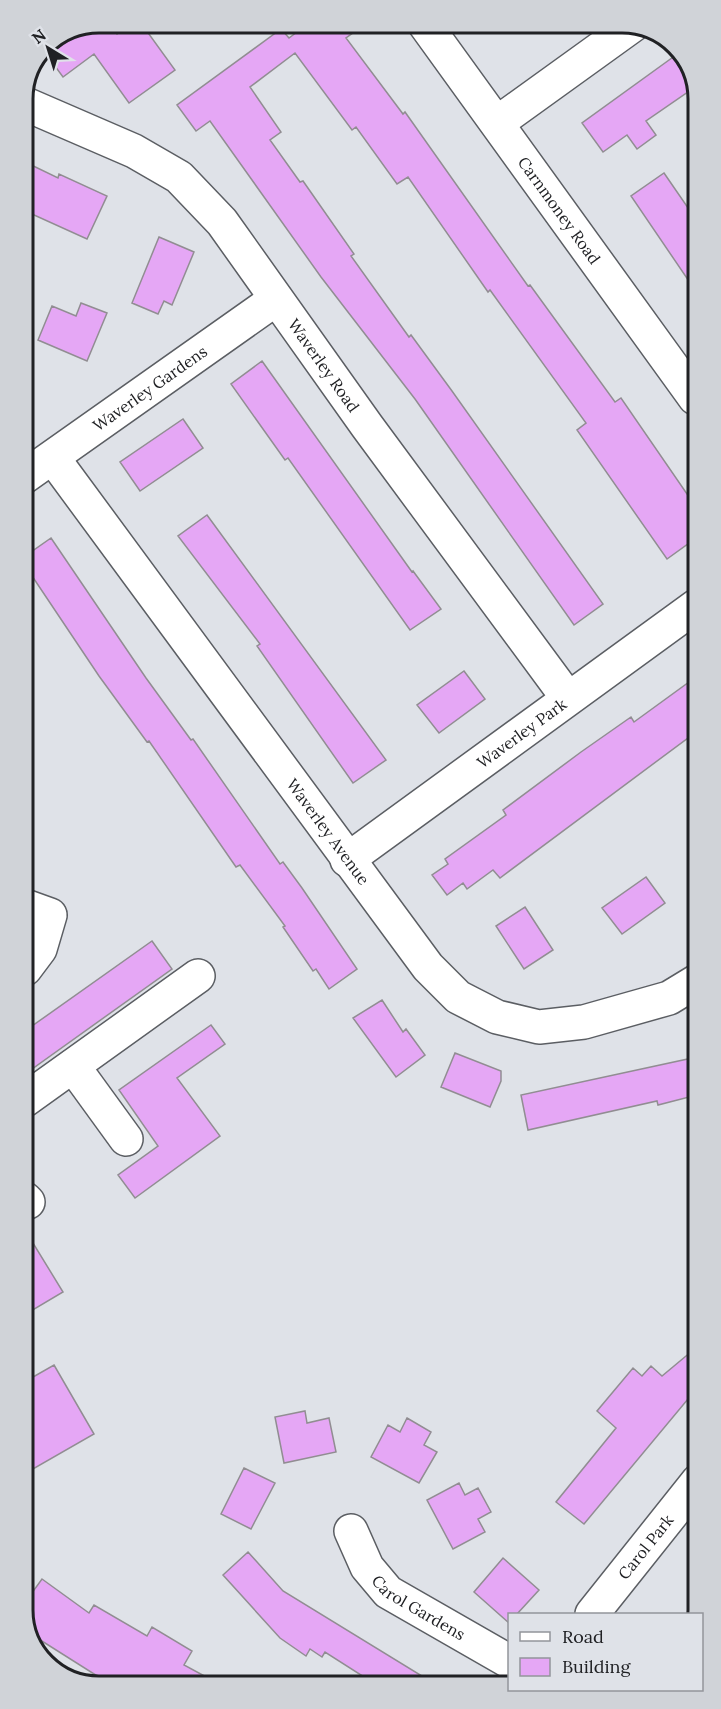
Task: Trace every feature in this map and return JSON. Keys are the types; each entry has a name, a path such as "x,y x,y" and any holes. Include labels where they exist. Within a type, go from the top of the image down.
{"street":[{"name":"Carnmoney Road","path":"431,33 688,377"},
{"path":"497,123 622,33"},
{"name":"Waverley Road","path":"33,107 134,151 179,177 222,222 567,697"},
{"name":"Waverley Gardens","path":"33,471 276,299"},
{"name":"Waverley Avenue","path":"53,458 428,968 458,996 497,1017 540,1027 584,1022 669,998 688,986"},
{"name":"Waverley Park","path":"347,860 567,697 688,612"},
{"path":"33,909 50,915 40,949 33,958"},
{"path":"33,1094 198,976"},
{"path":"73,1066 126,1139"},
{"name":"Carol Park","path":"593,1613 688,1494"},
{"name":"Carol Gardens","path":"351,1531 367,1567 388,1592 508,1661"}],"building":[{"path":"98,33 148,33 175,70 129,103 94,54 63,77 48,57 52,52 73,38"},
{"path":"276,33 285,33 289,38 296,33 353,33 346,38 403,114 405,112 528,286 530,285 615,402 621,398 688,495 688,544 667,559 577,430 586,423 490,290 488,292 408,177 397,184 356,127 352,130 295,53 250,87 281,132 270,140 300,182 303,181 354,254 351,256 409,337 411,335 452,391 603,604 574,625 415,399 321,277 210,121 196,131 177,105"},
{"path":"673,57 677,62 685,77 687,92 646,121 656,135 637,149 627,135 603,152 582,123"},
{"path":"33,166 58,178 59,174 107,196 87,239 33,215"},
{"path":"664,173 688,208 688,280 631,196"},
{"path":"159,237 194,252 172,305 164,301 158,314 132,303"},
{"path":"81,303 107,313 87,361 38,340 52,306 76,316"},
{"path":"262,361 412,572 441,609 410,630 288,458 285,460 231,384"},
{"path":"183,419 203,448 140,491 120,462"},
{"path":"207,515 386,760 353,783 257,646 260,644 178,536"},
{"path":"51,538 146,678 191,740 193,739 280,864 283,862 302,888 357,969 329,989 316,969 313,971 283,927 285,926 240,865 236,867 149,741 147,742 99,676 33,577 33,551"},
{"path":"464,671 485,699 439,733 417,705"},
{"path":"688,683 688,738 500,878 493,870 467,889 463,883 447,895 432,875 448,864 445,859 506,815 503,810 581,752 631,717 634,722"},
{"path":"646,877 665,903 622,934 602,908"},
{"path":"525,907 553,950 524,969 496,926"},
{"path":"152,941 172,969 33,1068 33,1025"},
{"path":"382,1000 403,1032 406,1029 425,1055 396,1077 353,1018"},
{"path":"211,1025 225,1044 177,1078 220,1136 135,1198 118,1175 158,1146 119,1090"},
{"path":"455,1053 501,1071 501,1081 490,1107 441,1087"},
{"path":"688,1059 688,1097 658,1105 657,1101 528,1130 521,1095"},
{"path":"33,1243 63,1292 33,1310"},
{"path":"688,1354 688,1399 584,1524 556,1502 616,1428 597,1411 633,1368 642,1376 651,1366 662,1376"},
{"path":"54,1365 94,1434 33,1469 33,1377"},
{"path":"305,1411 307,1423 329,1418 336,1452 284,1463 275,1417"},
{"path":"407,1418 431,1432 424,1445 437,1452 419,1483 371,1457 388,1425 400,1432"},
{"path":"244,1468 275,1483 251,1529 221,1514"},
{"path":"459,1483 465,1495 478,1488 491,1512 478,1519 485,1532 453,1549 427,1500"},
{"path":"248,1552 283,1591 422,1676 362,1676 325,1652 322,1657 310,1649 306,1656 280,1638 223,1575"},
{"path":"503,1558 539,1590 518,1613 508,1613 508,1622 474,1592"},
{"path":"42,1579 89,1613 94,1605 147,1636 152,1627 192,1651 184,1665 204,1676 97,1676 41,1640 34,1623 33,1591"}]}
